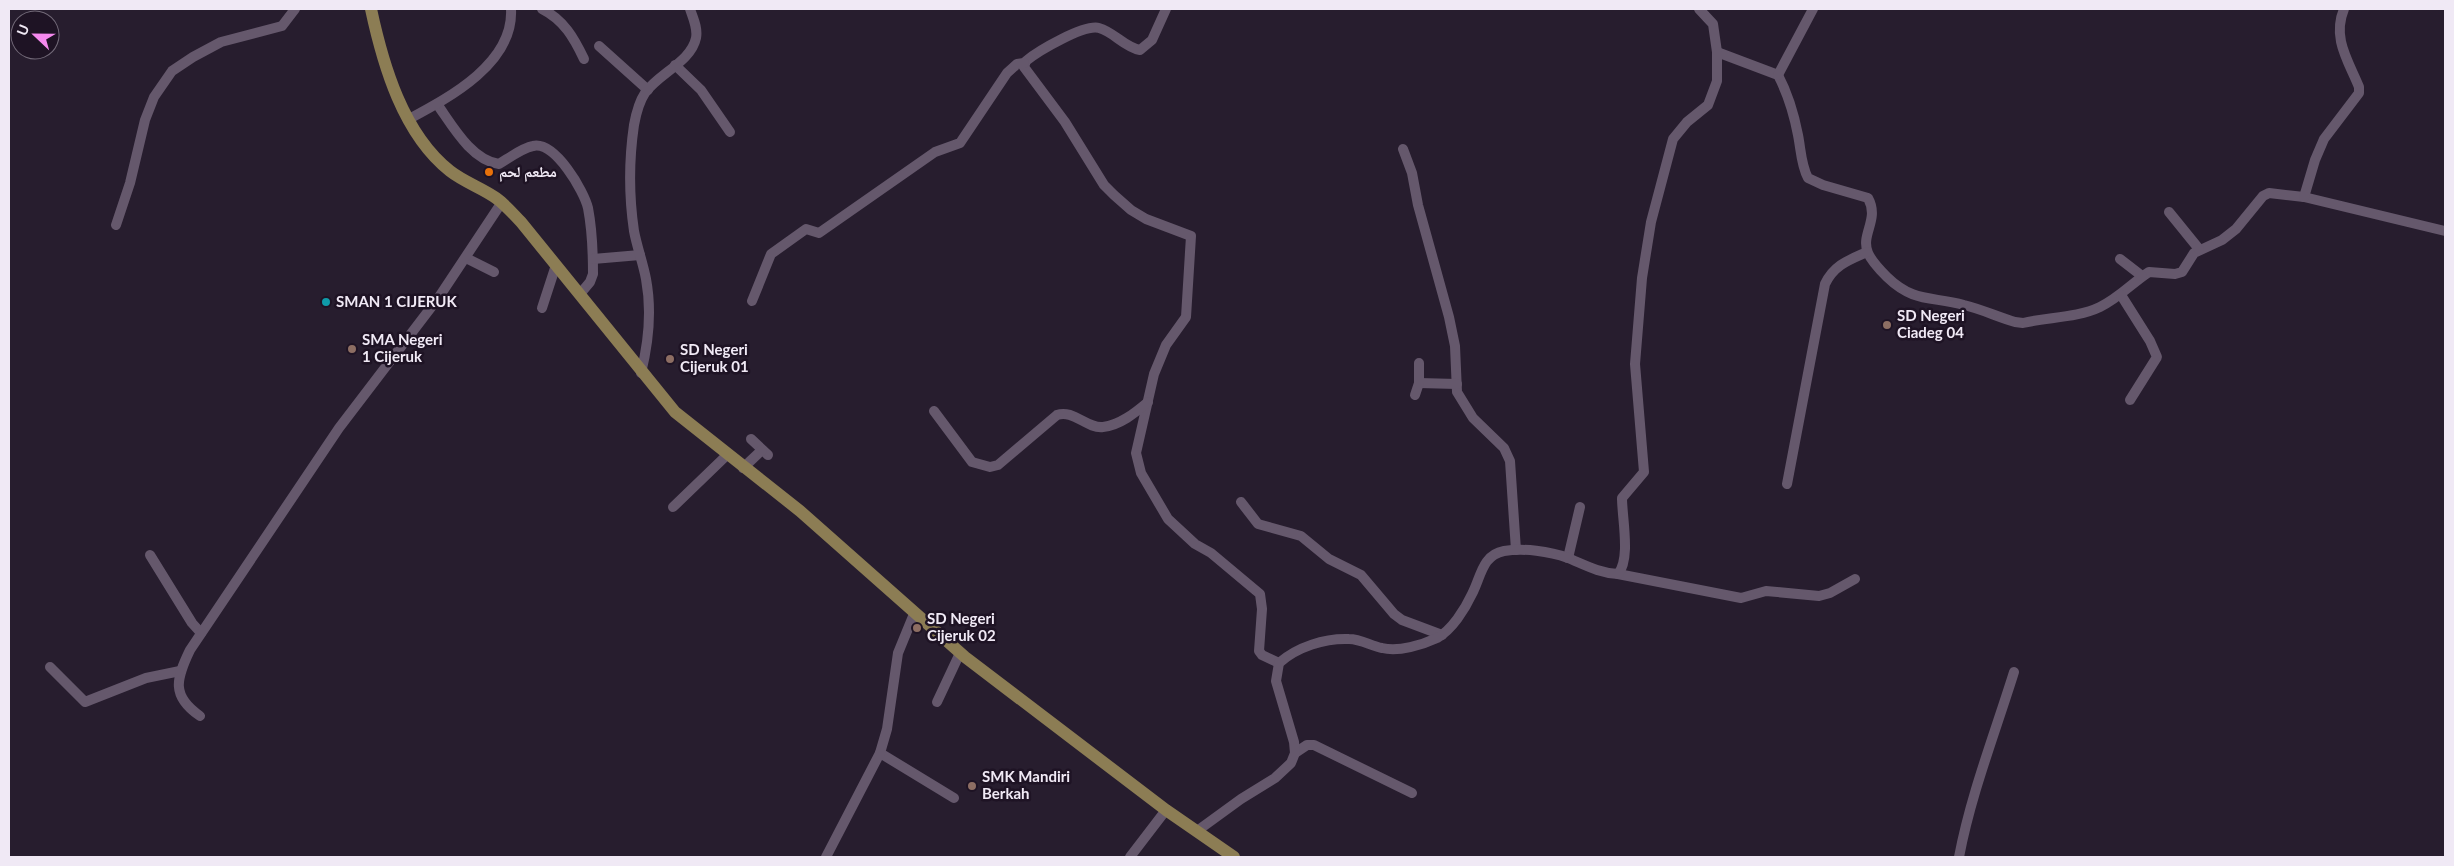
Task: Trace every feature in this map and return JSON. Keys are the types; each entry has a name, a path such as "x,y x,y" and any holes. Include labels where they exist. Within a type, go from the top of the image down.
{"main road":[{"path":"371,9 389,74 409,119 425,145 451,172 502,202 536,239 641,373 675,412 743,468 800,511 960,653 1128,782 1234,857"}],"street":[{"path":"116,225 130,183 145,120 154,97 172,71 221,42 282,26 295,9"},
{"path":"409,119 437,104 476,75 494,57 511,26 511,9"},
{"path":"542,9 558,19 573,36 584,59"},
{"path":"641,373 647,348 650,320 646,280 633,223 630,168 636,115 642,98 648,90 684,58 692,47 697,31 690,9"},
{"path":"752,301 771,254 778,247 806,229 818,233 935,152 957,145 1007,73 1017,64 1024,63 1039,51 1080,31 1095,28 1107,32 1132,48 1140,50 1152,40 1166,9"},
{"path":"1618,574 1624,563 1622,498 1644,472 1635,364 1642,278 1651,222 1673,139 1686,122 1708,105 1715,91 1718,71 1713,24 1700,9"},
{"path":"1778,75 1813,9"},
{"path":"2304,197 2315,160 2324,139 2359,93 2359,87 2340,44 2340,24 2344,9"},
{"path":"599,46 648,90"},
{"path":"1717,52 1778,75 1786,90 1796,125 1802,162 1808,178 1830,187 1868,198 1873,208 1866,241 1867,252 1881,270 1907,293 1965,305 2015,322 2023,323 2099,308 2121,295 2142,276 2155,272 2166,274 2182,272 2188,260 2199,249 2222,240 2229,235 2262,196 2277,192 2445,231"},
{"path":"1024,63 1104,184 1114,195 1131,210 1146,218 1192,236 1186,317 1160,358 1154,374 1136,453 1141,473 1168,519 1195,544 1210,553 1260,594 1262,609 1259,651 1262,655 1279,663"},
{"path":"675,65 702,90 730,132"},
{"path":"437,104 461,137 486,160 499,164 525,149 539,145 547,148 560,159 585,198 588,209 593,259 592,278 580,294"},
{"path":"1403,150 1412,173 1416,197 1449,316 1455,346 1457,384 1460,397 1473,418 1508,455 1516,517 1516,550"},
{"path":"200,716 184,702 180,695 180,671 201,633 339,428 435,303 502,202"},
{"path":"2168,212 2199,249"},
{"path":"1787,484 1825,284 1840,264 1867,252"},
{"path":"593,259 640,255"},
{"path":"466,258 494,272"},
{"path":"2120,258 2142,276"},
{"path":"542,308 556,265"},
{"path":"2121,295 2150,341 2156,357 2130,400"},
{"path":"1414,395 1420,383 1420,363"},
{"path":"1420,383 1440,382 1457,384"},
{"path":"934,411 972,462 990,468 998,465 1062,414 1102,428 1120,422 1148,402"},
{"path":"743,468 765,452 751,440"},
{"path":"673,507 727,455"},
{"path":"1241,502 1258,524 1302,536 1329,559 1361,575 1394,614 1402,620 1442,635"},
{"path":"1568,558 1580,507"},
{"path":"1197,831 1241,799 1283,773 1291,763 1295,753 1289,723 1277,690 1276,681 1279,663 1294,652 1337,639 1350,639 1391,649 1422,643 1442,635 1462,611 1472,594 1485,563 1492,554 1516,550 1568,558 1595,571 1741,598 1766,592 1819,596 1830,593 1855,579"},
{"path":"150,555 192,623 201,633"},
{"path":"826,857 880,753 887,729 898,653 914,614"},
{"path":"937,702 960,653"},
{"path":"50,667 85,702 146,678 180,671"},
{"path":"1959,857 1967,813 1985,767 2014,672"},
{"path":"1295,753 1307,745 1314,745 1412,793"},
{"path":"880,753 954,798"},
{"path":"1130,857 1166,810"}],"place":[{"name":"مطعم لحم","path":"489,172"},
{"name":"SMAN 1 CIJERUK","path":"326,302"},
{"name":"SD Negeri Ciadeg 04","path":"1887,325"},
{"name":"SMA Negeri 1 Cijeruk","path":"352,349"},
{"name":"SD Negeri Cijeruk 01","path":"670,359"},
{"name":"SD Negeri Cijeruk 02","path":"917,628"},
{"name":"SMK Mandiri Berkah","path":"972,786"}]}
